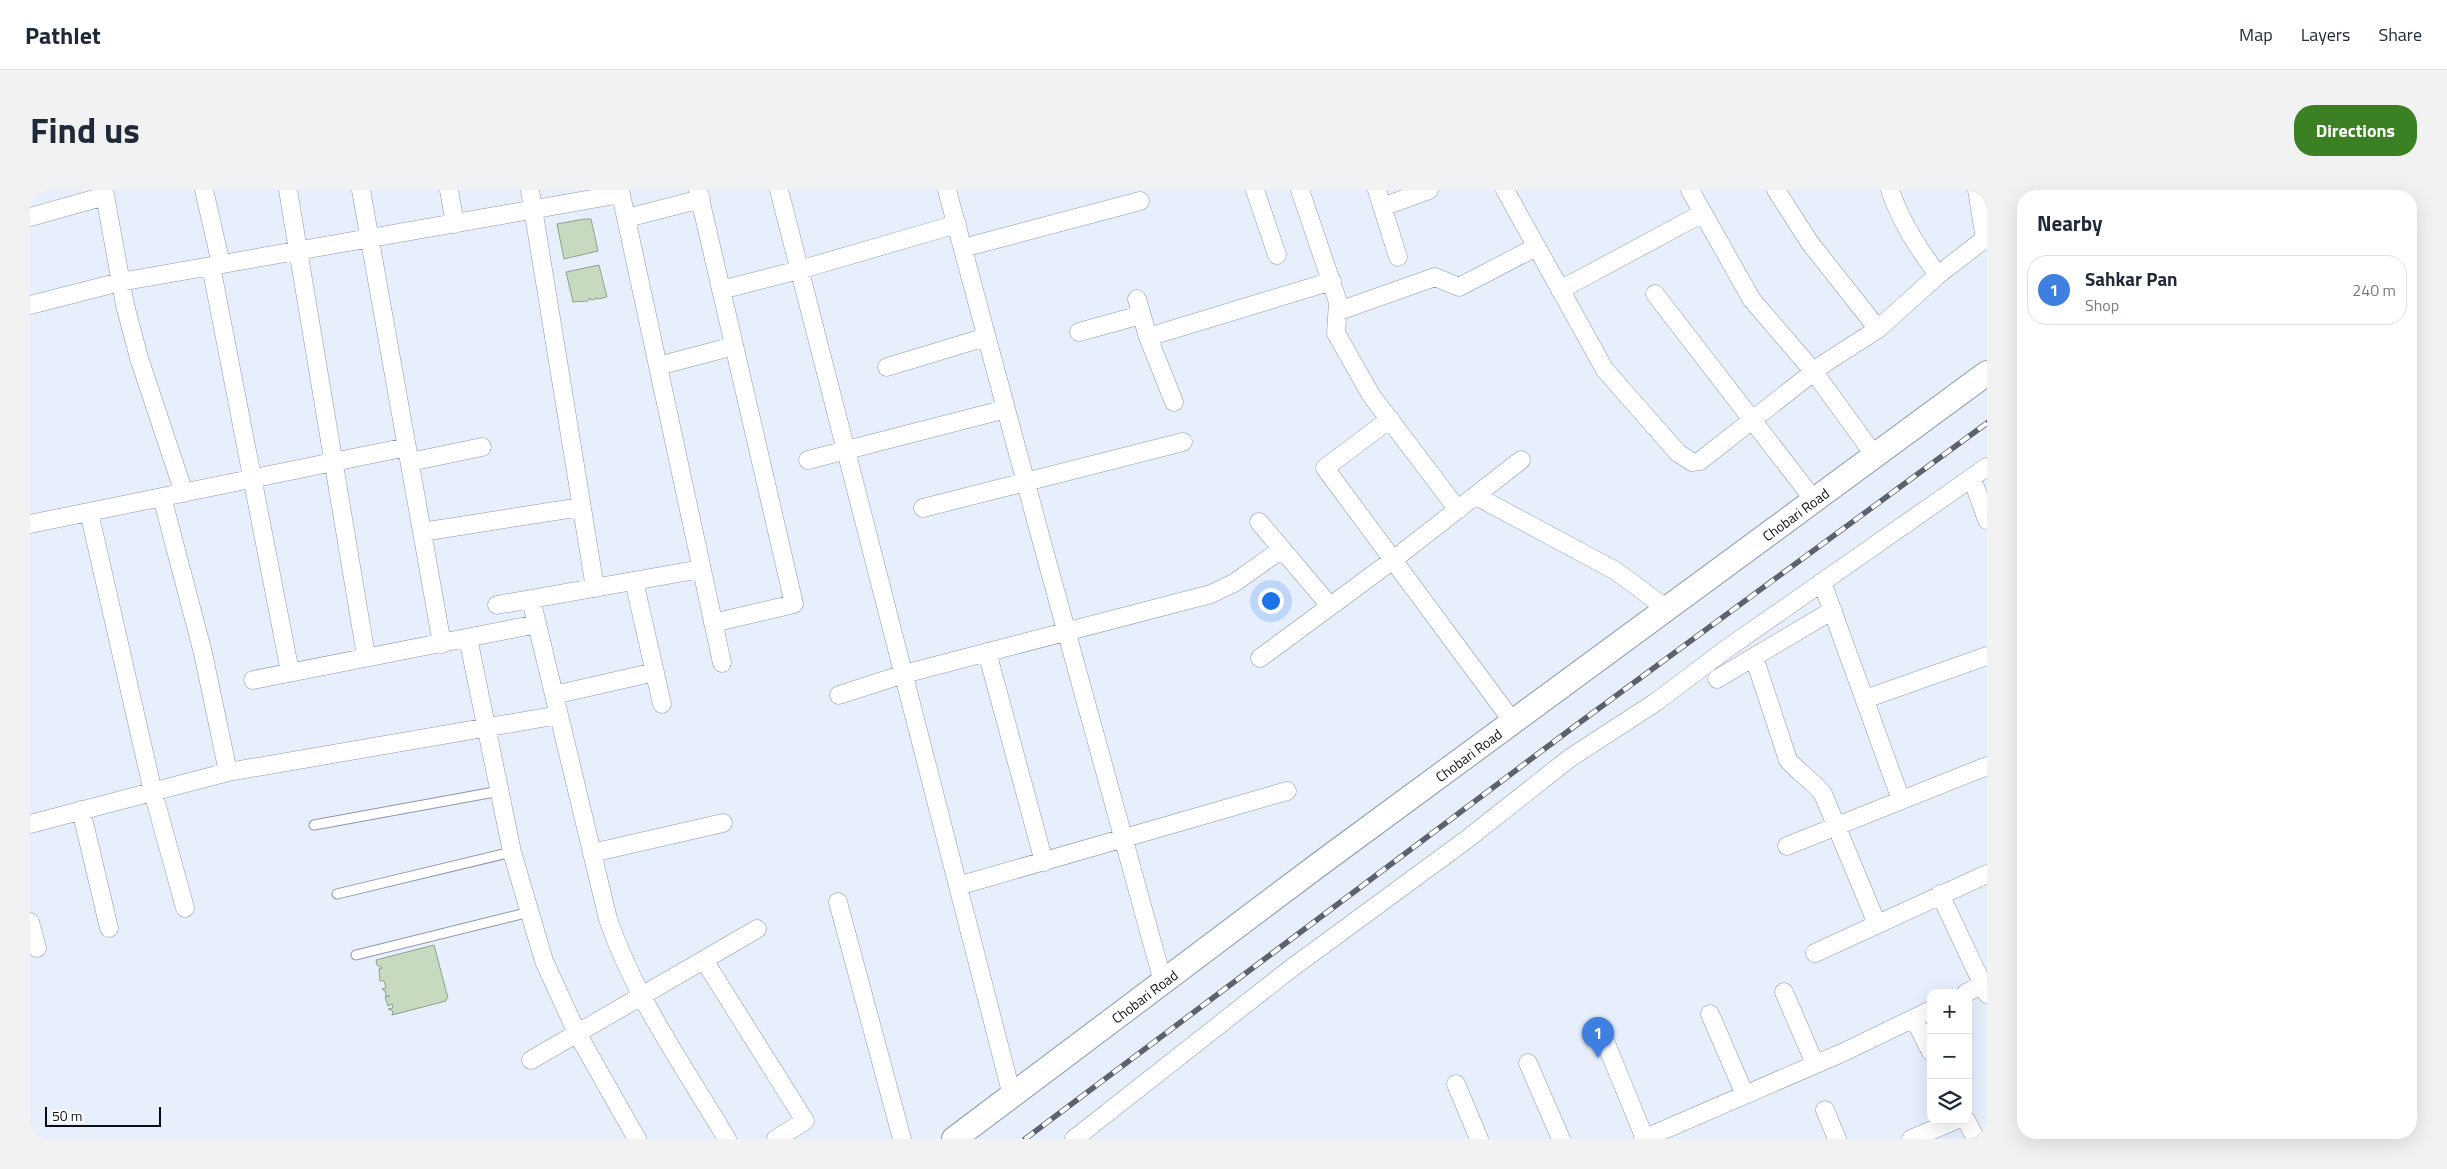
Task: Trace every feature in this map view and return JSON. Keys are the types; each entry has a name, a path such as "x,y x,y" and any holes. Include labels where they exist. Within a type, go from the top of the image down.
{"street":[{"path":"204,190 253,478 290,672"},
{"path":"288,190 366,656"},
{"path":"361,190 442,644"},
{"path":"449,190 455,224"},
{"path":"530,190 595,588"},
{"path":"779,190 1012,1096"},
{"path":"947,190 1027,482 1065,632 1163,982"},
{"path":"1255,190 1277,255"},
{"path":"1300,190 1332,281 1339,311 1336,333 1370,395 1458,510"},
{"path":"1377,190 1398,257"},
{"path":"1382,207 1429,190"},
{"path":"1505,190 1605,370 1678,453 1686,460 1692,462 1700,461 1814,372 1878,329 1938,276 1986,238 1977,190"},
{"path":"1690,190 1752,300 1814,372 1875,456"},
{"path":"1776,190 1810,243 1878,329"},
{"path":"1890,190 1897,209 1913,240 1938,276"},
{"path":"30,305 120,282 534,210 621,192 722,663"},
{"path":"30,217 104,193 120,282 139,358 184,493"},
{"path":"626,218 700,195 794,604 713,623"},
{"path":"963,248 1140,202"},
{"path":"1560,290 1703,213"},
{"path":"721,290 799,270 956,224"},
{"path":"1339,311 1435,277 1459,287 1536,246"},
{"path":"1148,337 1332,281"},
{"path":"1654,294 1814,500"},
{"path":"1079,332 1140,307 1148,337 1174,402"},
{"path":"887,367 986,337"},
{"path":"658,366 734,346"},
{"name":"Chobari Road","path":"954,1139 1512,722 1987,373"},
{"path":"808,460 1006,410"},
{"path":"1390,419 1325,468 1512,722"},
{"path":"923,508 1182,442"},
{"path":"30,524 333,462 482,447"},
{"path":"1260,658 1393,560 1521,460"},
{"path":"1074,1139 1289,970 1466,840 1570,758 1656,702 1725,650 1987,466"},
{"path":"1972,478 1985,510"},
{"path":"1476,496 1616,571 1667,609"},
{"path":"162,497 203,653 228,772"},
{"path":"422,532 581,507"},
{"path":"89,512 153,792 185,908"},
{"path":"1259,522 1330,606"},
{"path":"839,695 904,674 1211,594 1234,583 1282,549"},
{"path":"497,605 701,569"},
{"path":"634,581 662,704"},
{"path":"1822,582 1901,800"},
{"path":"531,599 608,919 617,946 642,996 727,1139"},
{"path":"1717,679 1833,610"},
{"path":"253,680 366,656 442,644 537,624"},
{"path":"468,638 488,727 512,852 544,960 577,1033 637,1139"},
{"path":"987,652 1044,862"},
{"path":"1865,699 1987,656"},
{"path":"1754,657 1788,760 1816,785 1823,794 1877,924"},
{"path":"554,695 655,672"},
{"path":"30,824 228,772 559,715"},
{"path":"1787,846 1987,766"},
{"path":"958,886 1123,840 1287,791"},
{"path":"81,810 109,928"},
{"path":"592,853 723,823"},
{"path":"1815,953 1987,874"},
{"path":"1940,894 1985,987 1972,991"},
{"path":"838,902 902,1139"},
{"path":"30,922 36,948"},
{"path":"531,1060 758,929"},
{"path":"704,960 805,1121 776,1139"},
{"path":"1784,992 1816,1064"},
{"path":"1605,1041 1644,1139 1816,1064 1927,1012"},
{"path":"1710,1014 1745,1095"},
{"path":"1914,1019 1927,1044"},
{"path":"1528,1063 1561,1139"},
{"path":"1456,1084 1479,1139"},
{"path":"1825,1110 1837,1139"},
{"path":"1911,1139 1947,1124"},
{"path":"1968,1124 1976,1139"}],"lane":[{"path":"314,825 500,791"},
{"path":"337,894 512,852"},
{"path":"356,955 530,912"}],"building":[{"path":"591,219 598,251 564,259 557,224"},
{"path":"599,265 607,297 598,299 596,297 596,299 591,300 590,298 588,301 573,302 566,272"},
{"path":"434,945 448,998 446,1001 392,1015 393,1011 388,1009 393,1008 392,1004 388,1006 385,997 390,996 386,996 385,991 382,989 386,988 384,981 380,981 379,969 382,968 377,965 376,960"}],"railway":[{"path":"1025,1139 1579,723 1987,423"}],"place":[{"name":"Sahkar Pan","path":"1598,1058"}]}
